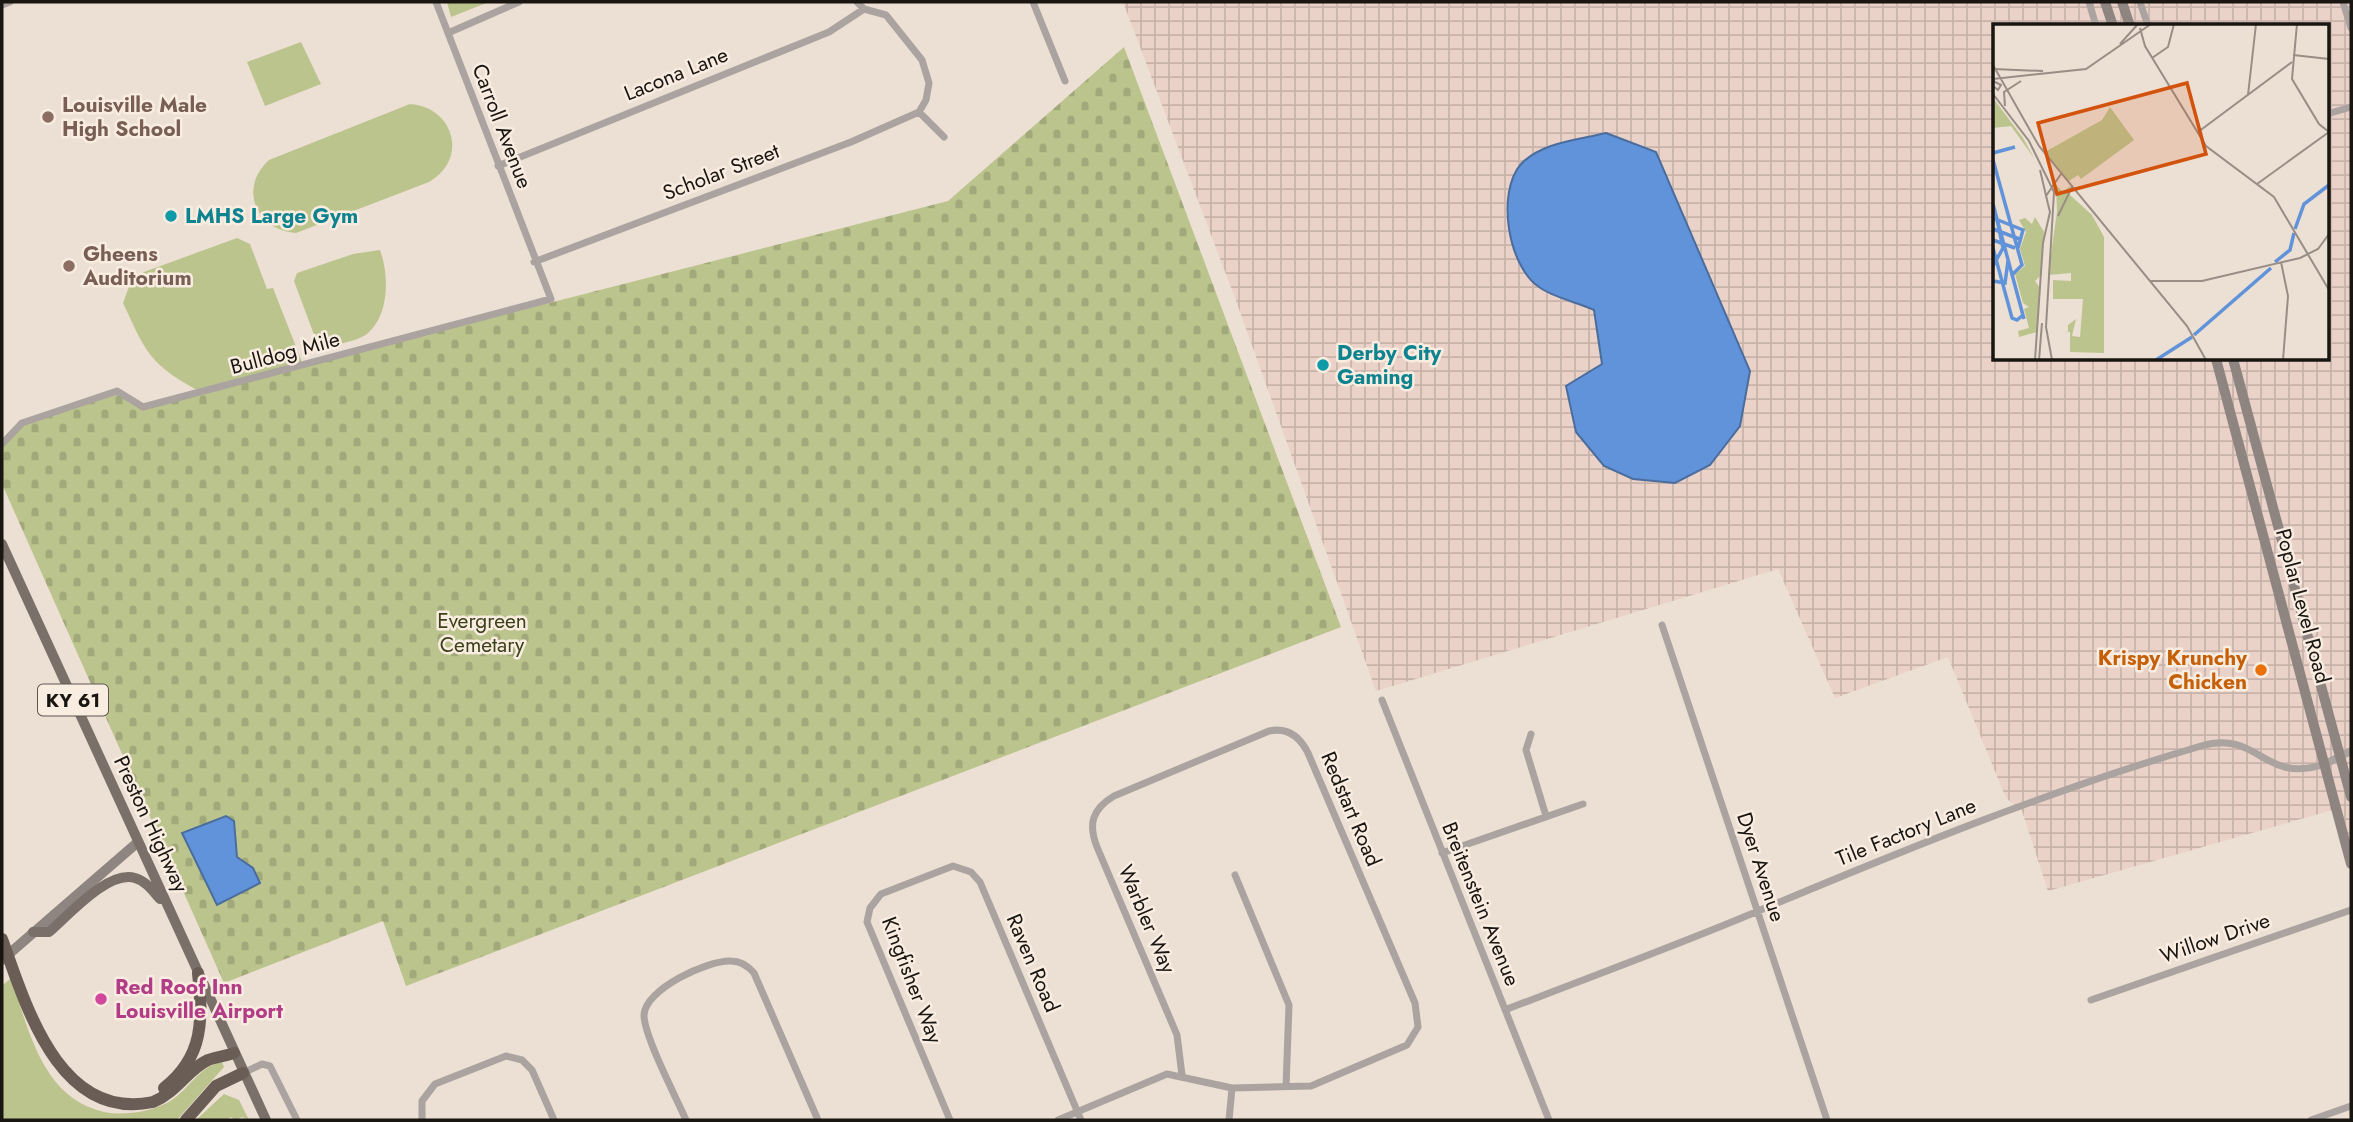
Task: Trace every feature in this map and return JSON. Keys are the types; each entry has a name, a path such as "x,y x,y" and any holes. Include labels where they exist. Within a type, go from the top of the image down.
{"highway":[{"path":"2,939 15,976 58,1074 78,1093 117,1107 149,1103 167,1096 207,1060 234,1053"},
{"path":"100,1101 132,1100 155,1093 174,1079 188,1063 198,1046 201,1029 198,973"},
{"path":"186,1120 216,1086 243,1073"}],"main road":[{"path":"2105,2 2112,24"},
{"path":"2122,2 2129,24"},
{"name":"Poplar Level Road","path":"2216,360 2351,864"},
{"name":"Poplar Level Road","path":"2233,360 2351,797"},
{"name":"Preston Highway","path":"2,544 266,1120"},
{"path":"2,960 138,842"},
{"path":"33,932 49,932 106,883 122,876 145,883 169,908"}],"street":[{"path":"2,5 10,2"},
{"name":"Carroll Avenue","path":"436,2 534,262"},
{"path":"448,33 519,2"},
{"path":"857,2 864,9 887,15 922,60 929,83 926,100 919,112 944,137"},
{"path":"1033,2 1065,81"},
{"path":"2089,2 2095,24"},
{"path":"2140,2 2147,24"},
{"path":"2343,2 2351,28"},
{"name":"Lacona Lane","path":"498,166 829,32 864,9"},
{"path":"2328,114 2351,107"},
{"name":"Scholar Street","path":"534,262 851,142 919,112"},
{"name":"Bulldog Mile","path":"2,444 22,423 117,391 143,407 551,299 534,262"},
{"name":"Dyer Avenue","path":"1662,625 1827,1120"},
{"name":"Breitenstein Avenue","path":"1382,700 1549,1120"},
{"name":"Redstart Road","path":"1126,792 1269,731 1282,730 1300,739 1415,1003 1419,1021 1417,1031 1407,1045 1311,1086 1286,1087"},
{"path":"1531,734 1526,750 1546,816"},
{"name":"Tile Factory Lane","path":"1505,1010 2038,799 2202,746 2229,742 2243,745 2277,766 2291,770 2325,764"},
{"path":"2325,764 2351,751"},
{"name":"Warbler Way","path":"1126,792 1101,805 1094,815 1092,833 1177,1035 1182,1075"},
{"path":"1443,853 1583,804"},
{"name":"Raven Road","path":"920,877 954,866 971,872 980,882 1082,1120"},
{"path":"1058,1120 1167,1074 1182,1075 1232,1088 1286,1087 1289,1005 1235,875"},
{"name":"Kingfisher Way","path":"920,877 876,898 870,908 867,922 950,1120"},
{"name":"Willow Drive","path":"2091,1000 2351,910"},
{"path":"686,1120 648,1030 644,1012 647,1002 658,990 692,974 730,961 743,964 752,970 818,1120"},
{"path":"422,1120 421,1108 428,1091 439,1082 500,1057 522,1060 535,1075 554,1120"},
{"path":"243,1073 262,1065 270,1066 296,1120"},
{"path":"1229,1120 1232,1088"},
{"path":"2311,1120 2351,1106"}],"shaded area":[{"path":"1123,2 2351,2 2351,864 2336,809 2048,891 2022,811 2006,798 1948,657 1835,698 1778,569 1376,691 1235,298"}],"green space":[{"path":"447,2 489,2 451,17"},
{"path":"301,42 321,84 265,106 247,62"},
{"name":"Evergreen Cemetary","path":"1124,47 1341,627 406,986 383,921 224,983 2,484 2,444 22,423 117,391 143,407 948,201"},
{"path":"410,104 425,107 437,114 446,124 451,136 449,161 429,182 296,233 282,230 262,216 253,195 260,171 269,160"},
{"path":"237,238 250,244 267,289 273,288 302,362 199,391 169,373 151,355 123,303 133,276"},
{"path":"380,250 385,271 386,294 375,326 357,339 319,348 294,281 297,273 353,254"},
{"path":"11,978 41,1059 52,1077 66,1092 83,1104 112,1113 144,1111 167,1103 214,1064 222,1062 224,1067 177,1120 2,1120 2,986"},
{"path":"224,1094 239,1100 249,1120 242,1117 235,1120 231,1117 227,1120 196,1120"}],"water":[{"path":"1606,133 1656,152 1750,371 1740,426 1710,465 1675,483 1633,479 1604,466 1576,432 1566,386 1602,364 1594,310 1545,291 1528,277 1513,246 1509,229 1509,192 1513,177 1521,164 1550,146"},
{"path":"226,816 234,821 237,857 253,868 260,883 217,905 182,833"}],"place":[{"name":"Louisville Male High School","path":"48,117"},
{"name":"LMHS Large Gym","path":"171,216"},
{"name":"Gheens Auditorium","path":"69,266"},
{"name":"Derby City Gaming","path":"1323,365"},
{"name":"Krispy Krunchy Chicken","path":"2261,670"},
{"name":"Red Roof Inn Louisville Airport","path":"101,999"}]}
